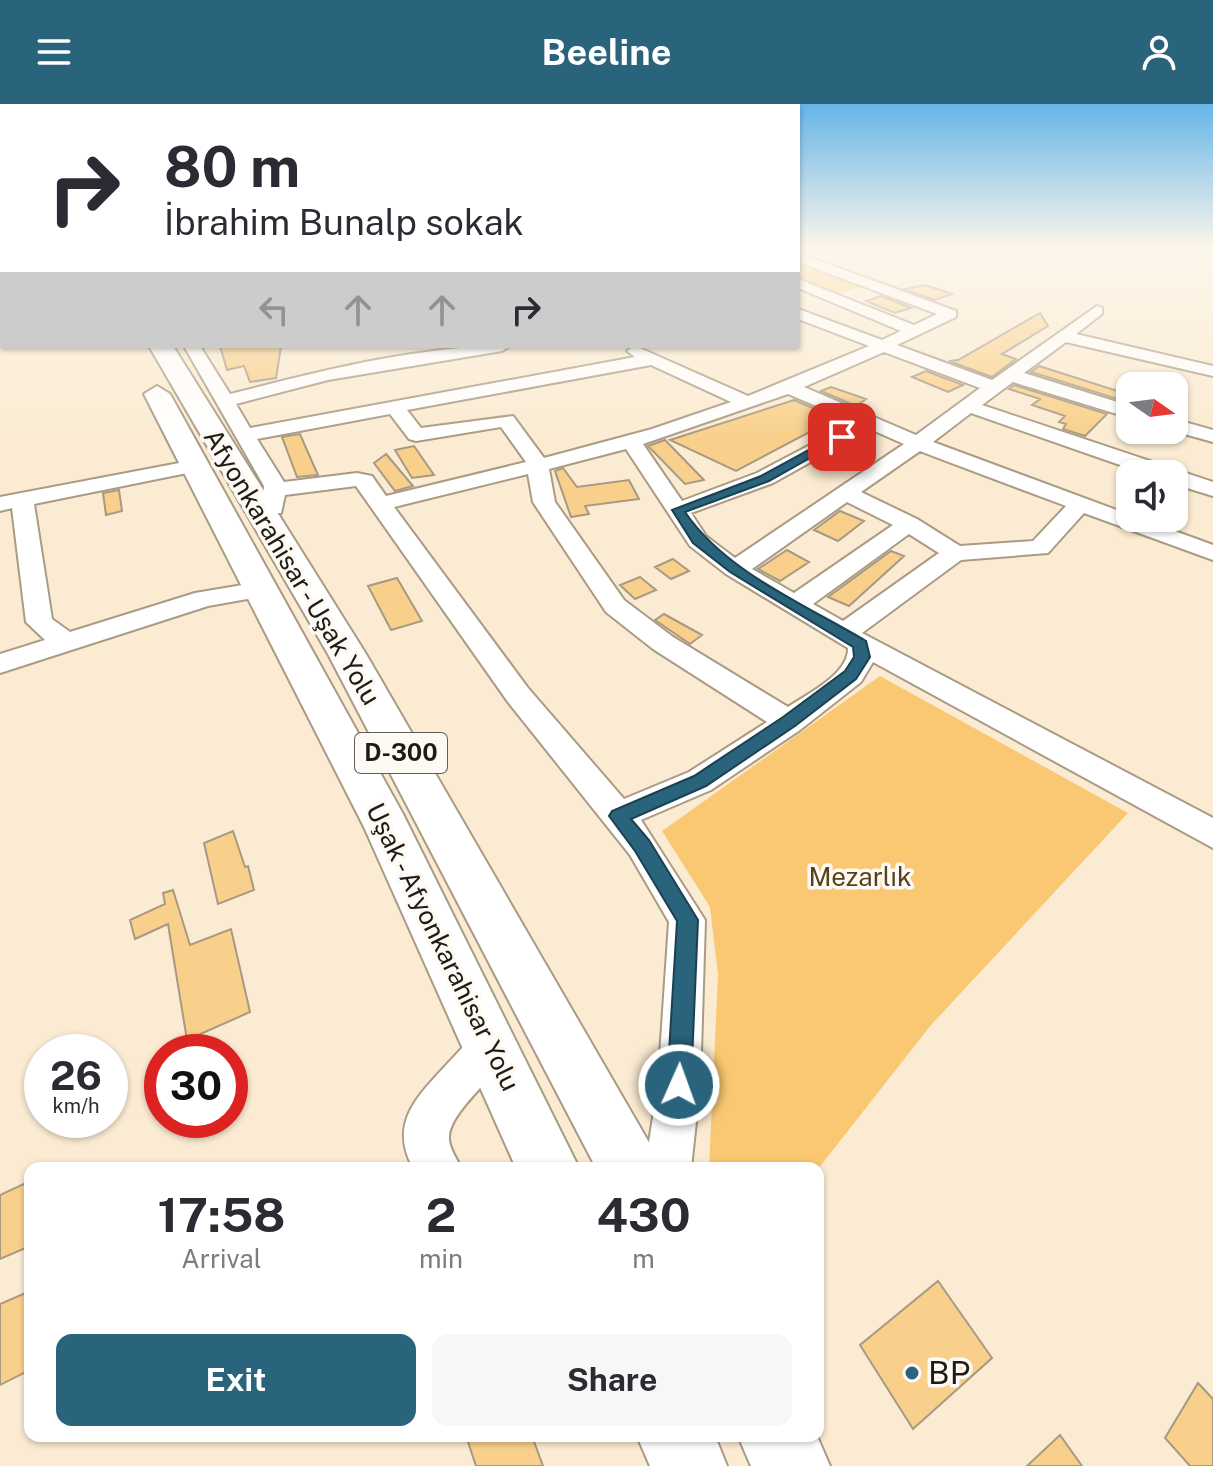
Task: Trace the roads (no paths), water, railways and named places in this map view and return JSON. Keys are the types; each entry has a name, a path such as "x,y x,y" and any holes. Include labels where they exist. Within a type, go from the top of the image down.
{"highway":[{"name":"Uşak - Afyonkarahisar Yolu","path":"133,348 387,827 545,1162"},
{"name":"Afyonkarahisar - Uşak Yolu","path":"162,348 272,509 347,654 626,1162"},
{"path":"678,1442 689,1466"},
{"path":"779,1442 792,1466"}],"street":[{"path":"873,314 915,331"},
{"path":"381,504 631,441 748,403 882,347 949,314"},
{"path":"735,569 918,443 1094,314"},
{"path":"800,315 882,347 1116,409"},
{"path":"1063,336 1213,371"},
{"path":"195,348 245,435 272,509 357,479 364,481 518,695 642,845 687,920 679,1085 669,1162"},
{"path":"225,401 418,352 478,348"},
{"path":"494,348 517,385"},
{"path":"629,348 748,403"},
{"path":"245,435 654,359"},
{"path":"787,387 867,423 1010,479 1213,553"},
{"path":"968,406 1124,460"},
{"path":"395,407 416,435 506,420 537,463 544,502 615,606 663,643 789,722"},
{"path":"678,510 765,478 867,423"},
{"path":"1188,429 1213,436"},
{"path":"1010,479 1053,436"},
{"path":"631,441 698,541 735,569 852,639 1213,834"},
{"path":"67,644 39,622 11,502 195,466"},
{"path":"1188,481 1213,489"},
{"path":"846,493 909,524 955,553 1040,548 1079,505"},
{"path":"794,605 909,524"},
{"path":"852,639 955,553"},
{"path":"0,664 204,599 261,590"},
{"path":"618,816 700,781 789,722 851,675 862,657 852,639"},
{"path":"434,1162 426,1148 428,1117 491,1047"}],"place":[{"name":"BP","path":"912,1373"}],"park label":[{"name":"Mezarlık","path":"860,877"}]}
